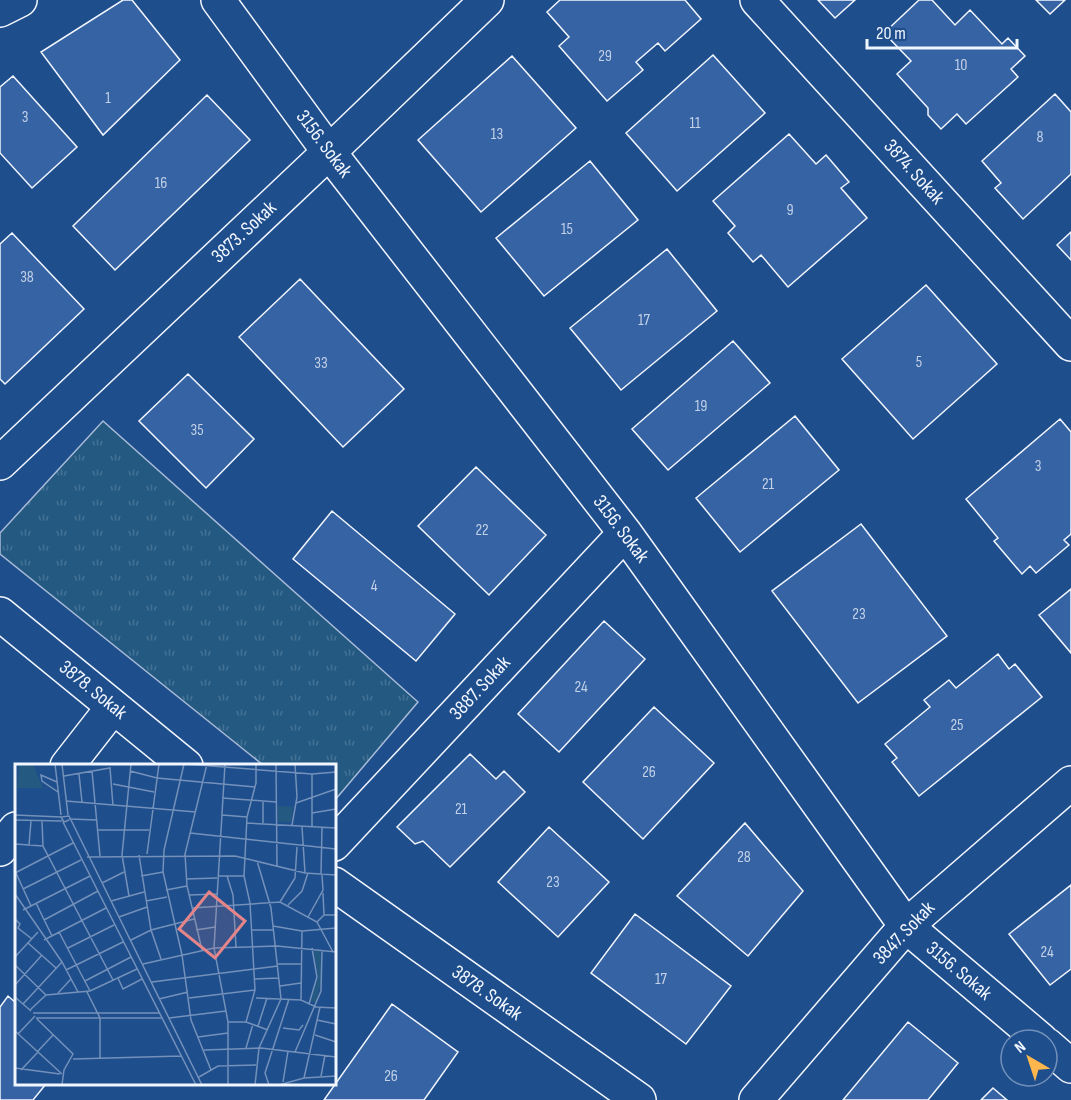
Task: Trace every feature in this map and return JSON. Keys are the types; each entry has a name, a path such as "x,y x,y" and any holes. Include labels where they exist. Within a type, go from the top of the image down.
{"street":[{"path":"0,10 20,0"},
{"name":"3156. Sokak","path":"218,0 329,152 625,533 906,926 1027,1028"},
{"name":"3873. Sokak","path":"0,463 487,0"},
{"name":"3874. Sokak","path":"757,0 1071,344"},
{"name":"3887. Sokak","path":"336,842 625,533"},
{"name":"3878. Sokak","path":"0,614 185,764"},
{"path":"68,764 114,707"},
{"name":"3847. Sokak","path":"756,1100 906,926 1071,783"},
{"path":"0,849 15,830"},
{"name":"3878. Sokak","path":"336,885 639,1100"},
{"path":"1059,1056 1071,1066"}],"green space":[{"path":"103,421 418,702 336,799 336,764 262,764 0,554 0,533"}],"building":[{"path":"123,0 132,0 180,60 103,135 41,52"},
{"path":"560,0 685,0 701,19 665,51 658,43 636,62 643,70 607,101 559,46 569,37 547,12"},
{"path":"818,0 855,0 835,18"},
{"path":"919,0 932,0 955,25 970,10 1002,44 1008,38 1025,56 1011,69 1018,77 966,124 957,114 941,129 928,115 928,108 897,74 911,61 884,33"},
{"path":"1036,0 1065,0 1050,14"},
{"path":"713,55 765,113 677,191 626,133"},
{"path":"512,56 576,128 481,212 418,140"},
{"path":"13,76 77,147 32,188 0,153 0,87"},
{"path":"1055,94 1071,112 1071,174 1023,219 995,188 1001,183 982,161"},
{"path":"207,95 250,140 115,270 73,226"},
{"path":"789,134 816,164 826,155 849,182 841,188 867,218 788,287 761,255 753,262 728,233 735,226 713,201"},
{"path":"590,161 638,220 544,296 496,238"},
{"path":"1071,232 1071,260 1057,245"},
{"path":"12,233 84,309 5,384 0,379 0,244"},
{"path":"667,249 717,311 621,390 570,328"},
{"path":"300,279 404,389 343,447 239,337"},
{"path":"926,285 997,364 913,439 842,359"},
{"path":"733,341 770,383 668,470 632,429"},
{"path":"188,374 254,439 206,488 139,421"},
{"path":"795,416 839,470 740,552 696,498"},
{"path":"1060,419 1071,432 1071,534 1064,540 1069,545 1036,573 1030,566 1022,574 994,541 998,538 966,499"},
{"path":"476,467 546,535 489,595 418,526"},
{"path":"332,511 455,614 416,661 293,559"},
{"path":"861,524 947,636 858,703 772,591"},
{"path":"1071,589 1071,653 1039,615"},
{"path":"604,621 645,659 559,752 518,714"},
{"path":"998,654 1009,669 1015,664 1042,697 919,796 892,762 897,758 885,744 930,707 924,700 949,680 956,688"},
{"path":"654,707 714,763 643,839 583,782"},
{"path":"470,754 496,779 504,771 525,792 450,867 423,841 415,844 397,827"},
{"path":"745,823 803,891 748,956 677,896"},
{"path":"549,827 609,882 558,937 498,882"},
{"path":"1071,885 1071,969 1050,985 1009,934"},
{"path":"635,914 731,986 686,1044 591,973"},
{"path":"8,996 15,1002 15,1085 45,1085 33,1100 0,1100 0,1007"},
{"path":"392,1004 458,1052 424,1100 324,1100"},
{"path":"908,1022 958,1063 928,1100 843,1100"},
{"path":"993,1088 1007,1100 981,1100"}]}
